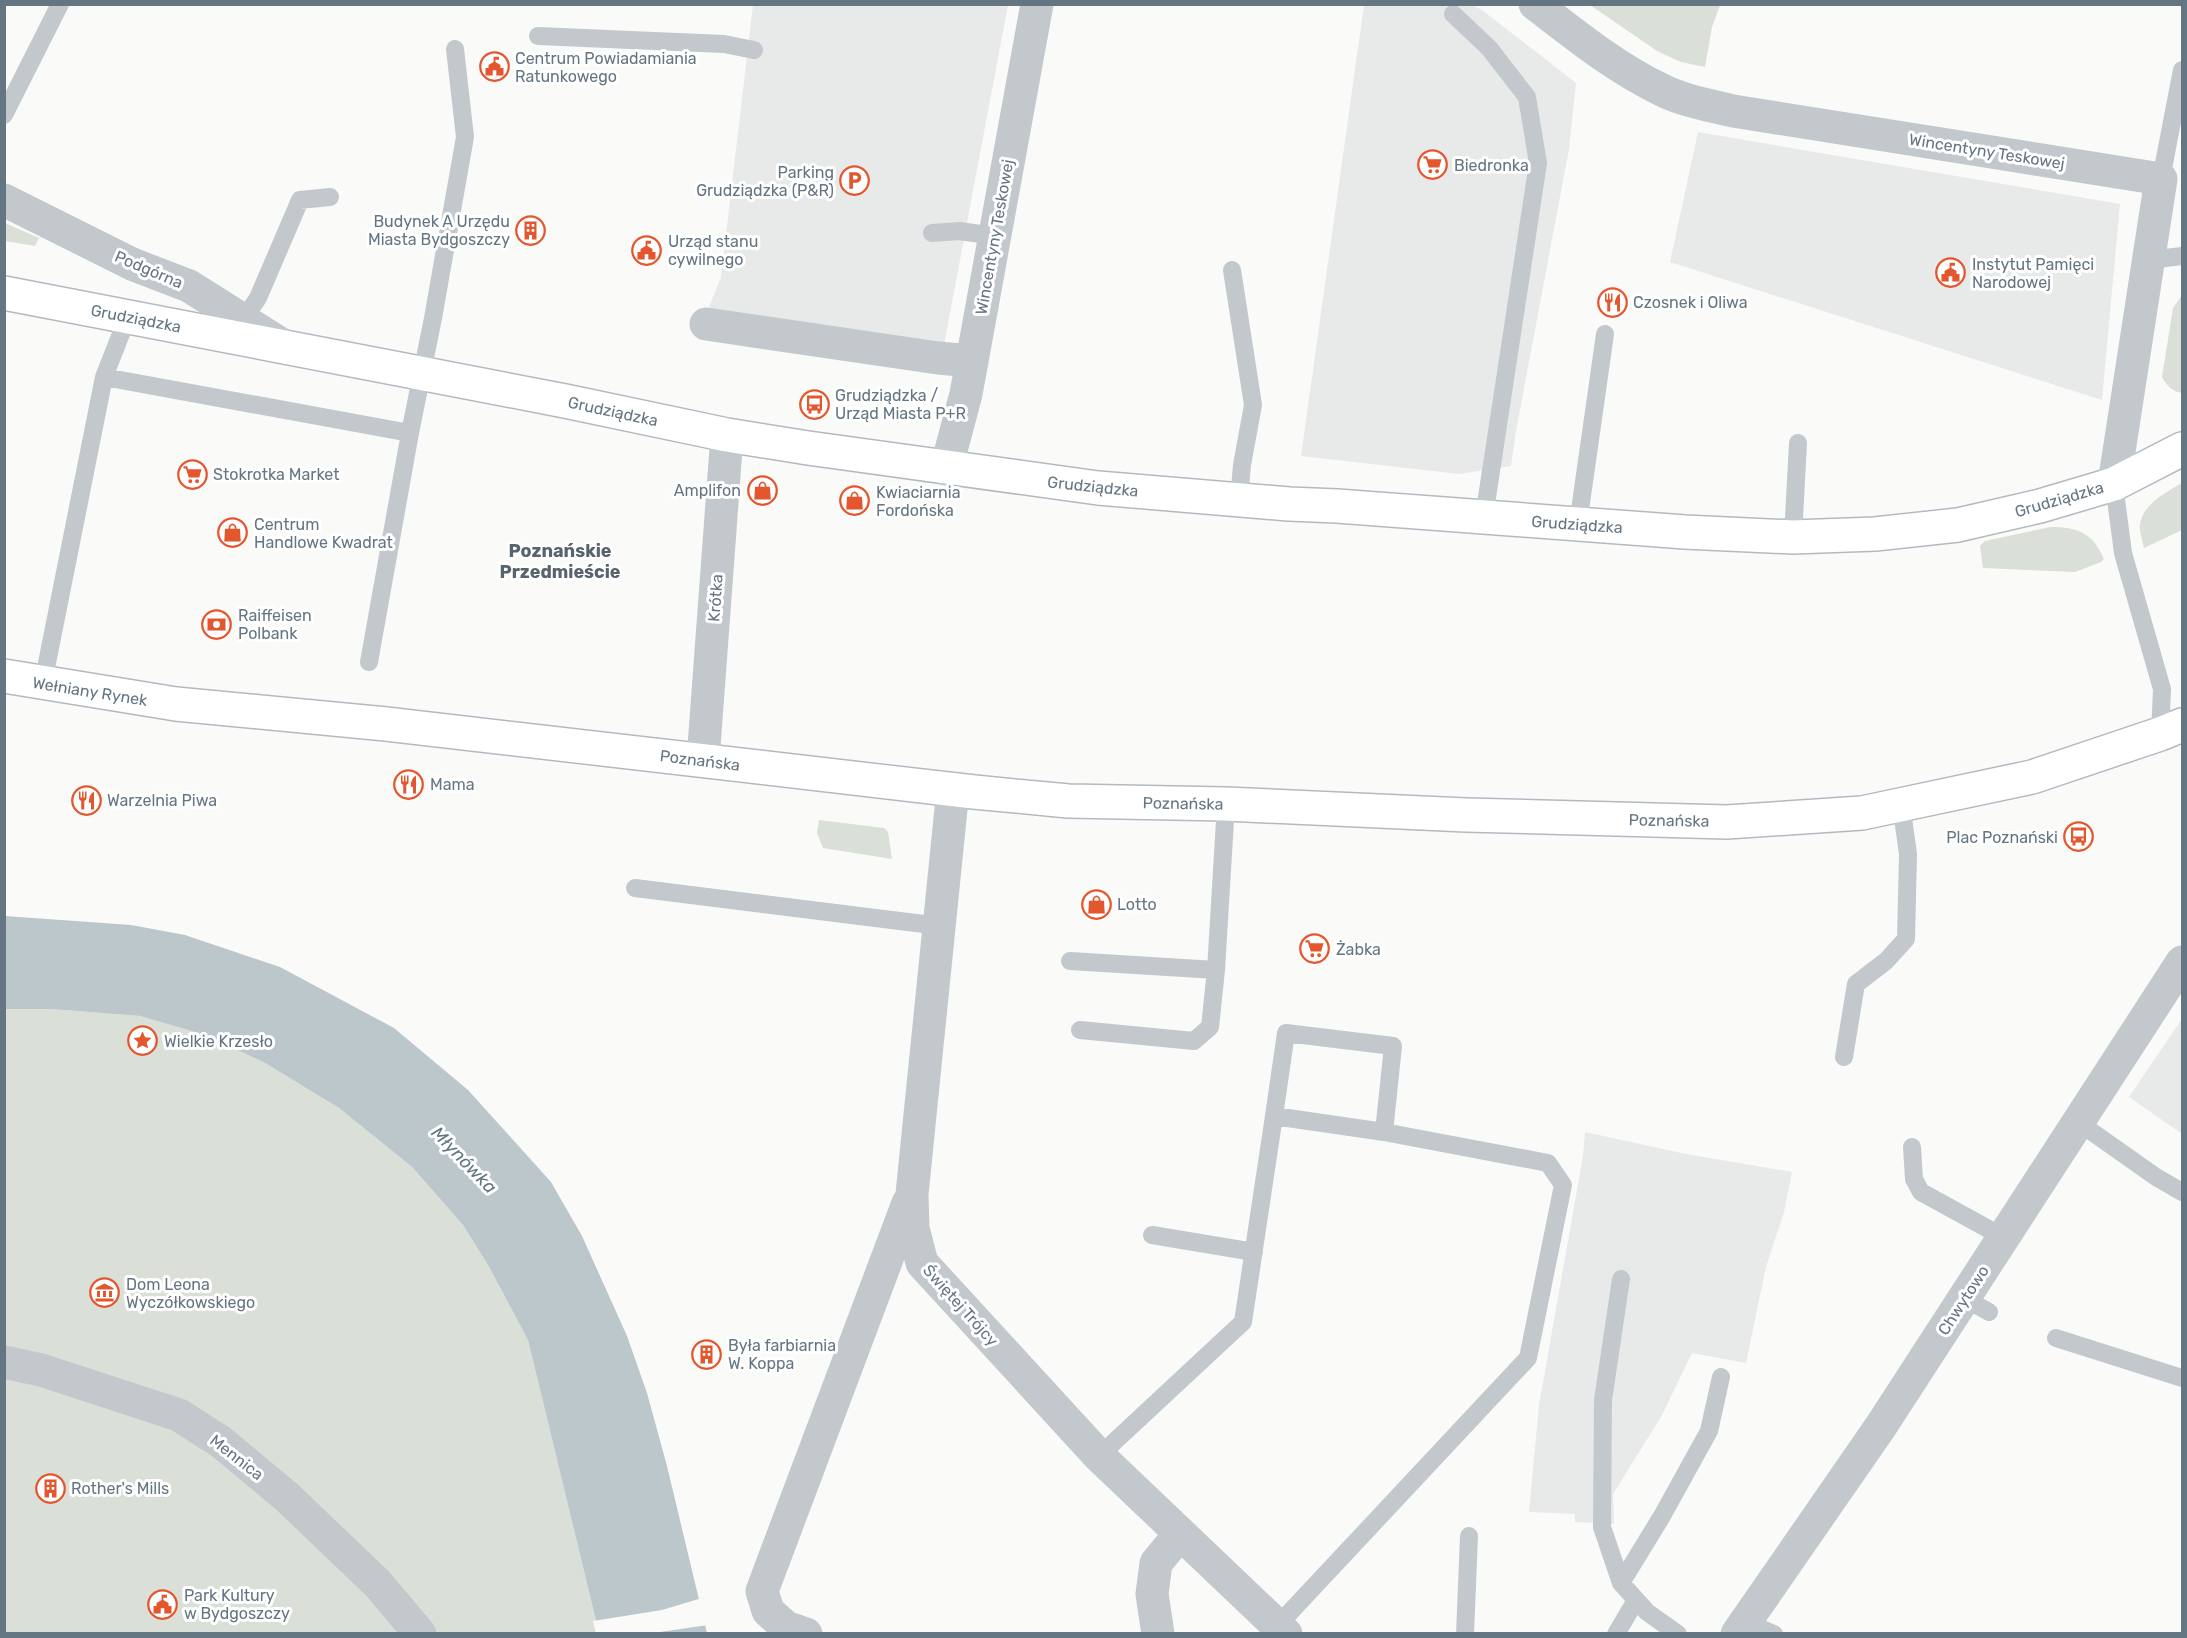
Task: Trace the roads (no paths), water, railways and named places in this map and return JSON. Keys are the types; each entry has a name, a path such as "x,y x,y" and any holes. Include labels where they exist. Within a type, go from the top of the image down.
{"main road":[{"name":"Grudziądzka","path":"4,293 727,435 946,469 1098,488 1484,518 1793,537 1875,534 1958,525 2040,506 2114,484 2182,449"},
{"name":"Wełniany Rynek","path":"4,676 176,704"},
{"name":"Poznańska","path":"176,704 387,724 1068,801 1226,804 1466,815 1727,822 1862,813 2032,777 2171,730"}],"street":[{"name":"Wincentyny Teskowej","path":"946,469 966,394 1037,4"},
{"name":"Wincentyny Teskowej","path":"1535,4 1635,76 1663,91 1693,102 1733,111 2161,179"},
{"path":"2114,484 2161,179"},
{"name":"Podgórna","path":"4,200 132,264 189,286 288,349"},
{"path":"706,324 972,361"},
{"name":"Krótka","path":"703,760 727,435"},
{"name":"Świętej Trójcy","path":"953,789 912,1194 912,1228 922,1263 1099,1456 1282,1629"},
{"name":"Chwytowo","path":"1752,1630 1881,1426 1977,1305 2003,1237 2182,965"},
{"path":"806,1634 786,1627 768,1611 762,1591 912,1194"},
{"name":"Mennica","path":"4,1362 41,1370 179,1415 213,1436 295,1504 378,1584 420,1634"},
{"path":"1158,1634 1152,1594 1156,1563 1180,1534"}],"lane":[{"path":"4,115 60,4"},
{"path":"1453,14 1489,48 1527,97 1538,163 1484,518"},
{"path":"538,36 724,44 754,50"},
{"path":"369,662 465,137 454,49"},
{"path":"2161,179 2182,70"},
{"path":"243,320 258,298 300,200 330,197"},
{"path":"932,233 959,231 995,236"},
{"path":"2149,260 2182,256"},
{"path":"1232,270 1253,405 1242,465 1239,500"},
{"path":"43,684 104,377 128,316"},
{"path":"1578,524 1605,334"},
{"path":"104,377 410,433"},
{"path":"1793,537 1798,443"},
{"path":"2114,484 2123,553 2162,689 2171,730"},
{"path":"1080,1030 1194,1041 1210,1027 1226,804"},
{"path":"1844,1057 1856,984 1886,961 1906,939 1908,854 1901,804"},
{"path":"635,888 940,926"},
{"path":"1070,961 1215,970"},
{"path":"1099,1456 1243,1322 1286,1033 1393,1046 1384,1132"},
{"path":"1274,1116 1384,1132 1548,1163 1563,1185 1528,1358 1282,1629"},
{"path":"2078,1122 2156,1177 2182,1192"},
{"path":"1912,1147 1914,1179 1921,1192 2003,1237"},
{"path":"1152,1234 1254,1252"},
{"path":"1621,1279 1603,1400 1602,1527 1621,1583 1647,1612 1678,1634"},
{"path":"2056,1338 2182,1378"},
{"path":"1621,1583 1662,1516 1709,1431 1721,1377"},
{"path":"1464,1634 1469,1536"},
{"path":"1616,1634 1636,1600"}],"water":[{"name":"Młynówka","path":"5,916 131,925 185,935 280,967 394,1028 468,1090 551,1182 582,1236 627,1336 647,1393 667,1466 707,1633 599,1633 528,1340 488,1265 463,1225 412,1167 339,1108 265,1063 205,1035 140,1016 51,1009 5,1009"}],"place":[{"name":"Centrum Powiadamiania Ratunkowego","path":"494,67"},
{"name":"Biedronka","path":"1433,165"},
{"name":"Parking Grudziądzka (P&R)","path":"855,181"},
{"name":"Budynek A Urzędu Miasta Bydgoszczy","path":"531,230"},
{"name":"Urząd stanu cywilnego","path":"647,250"},
{"name":"Instytut Pamięci Narodowej","path":"1951,273"},
{"name":"Czosnek i Oliwa","path":"1612,302"},
{"name":"Grudziądzka / Urząd Miasta P+R","path":"814,404"},
{"name":"Stokrotka Market","path":"192,474"},
{"name":"Amplifon","path":"762,490"},
{"name":"Kwiaciarnia Fordońska","path":"855,501"},
{"name":"Centrum Handlowe Kwadrat","path":"233,533"},
{"name":"Raiffeisen Polbank","path":"217,624"},
{"name":"Mama","path":"409,784"},
{"name":"Warzelnia Piwa","path":"86,800"},
{"name":"Plac Poznański","path":"2079,837"},
{"name":"Lotto","path":"1096,904"},
{"name":"Żabka","path":"1315,949"},
{"name":"Wielkie Krzesło","path":"143,1041"},
{"name":"Dom Leona Wyczółkowskiego","path":"105,1293"},
{"name":"Była farbiarnia W. Koppa","path":"707,1354"},
{"name":"Rother's Mills","path":"50,1488"},
{"name":"Park Kultury w Bydgoszczy","path":"163,1604"}],"district":[{"name":"Poznańskie Przedmieście","path":"560,561"}]}
